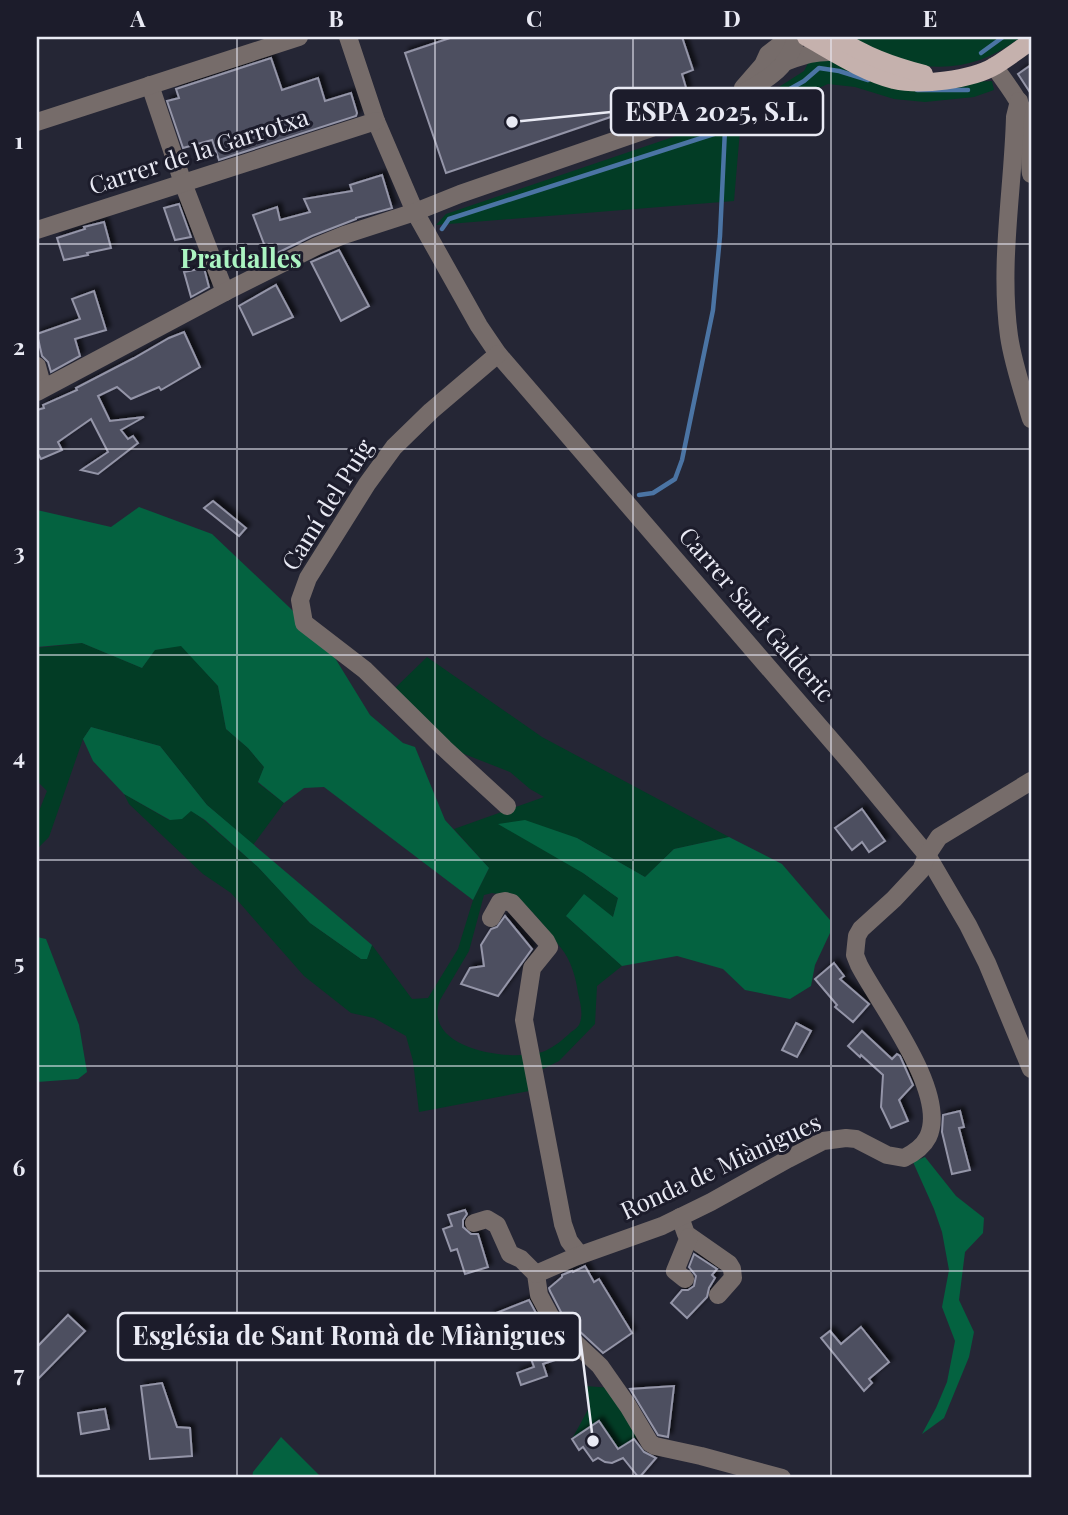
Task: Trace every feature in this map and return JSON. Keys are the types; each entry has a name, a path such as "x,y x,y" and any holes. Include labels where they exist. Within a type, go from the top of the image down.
{"main road":[{"path":"806,37 924,74 955,78"},
{"path":"834,44 866,69 894,79 925,83 979,73 1031,41"}],"street":[{"path":"37,121 299,37"},
{"name":"Carrer Sant Galderic","path":"348,37 376,121 415,212 479,326 498,354 856,769 968,925 987,963 1031,1069"},
{"path":"737,96 763,65 769,45 790,37"},
{"path":"785,62 796,37"},
{"path":"821,37 848,52 872,58"},
{"path":"37,366 40,390 317,246 721,104 756,87 785,62 834,44"},
{"path":"994,66 1025,114 1030,133 1031,174"},
{"path":"150,85 183,183 225,292"},
{"path":"1018,101 1006,244 1008,321 1012,351 1031,419"},
{"name":"Carrer de la Garrotxa","path":"37,230 376,121"},
{"name":"Camí del Puig","path":"498,354 431,411 394,447 307,578 300,600 304,623 365,670 507,806"},
{"path":"924,863 939,837 1031,781"},
{"name":"Ronda de Miànigues","path":"536,1274 680,1217 823,1141 856,1139 887,1155 904,1158 925,1142 931,1126 931,1112 925,1082 866,979 855,954 857,936 861,929 894,899 924,863"},
{"path":"491,918 500,902 512,903 546,940 549,947 532,968 524,1020 563,1224 569,1241 584,1253"},
{"path":"680,1217 686,1234 729,1264 732,1269 733,1278 718,1295"},
{"path":"474,1223 487,1219 497,1225 510,1254 521,1259 536,1274 540,1295 554,1322 600,1366 650,1443 782,1478"},
{"path":"685,1279 674,1271 690,1237"}],"green space":[{"path":"847,37 1021,37 982,59 968,64 939,67 900,61"},
{"path":"814,52 951,83 992,81 994,90 974,97 925,102 894,99 855,87 828,84 768,110 740,130 734,201 436,225 446,214 732,117 804,71"},
{"path":"139,507 212,534 327,645 370,715 403,743 415,747 445,820 489,868 473,900 324,787 304,788 284,803 258,782 264,767 248,748 226,729 218,686 181,646 155,650 142,668 82,643 37,647 37,510 111,527"},
{"path":"82,643 142,668 154,650 181,645 218,686 226,729 248,748 264,767 258,783 284,803 253,845 207,805 160,746 91,727 83,739 49,837 37,849 37,816 47,791 37,781 37,648"},
{"path":"427,657 542,737 729,837 674,849 645,877 577,838 583,873 618,898 613,917 566,916 622,966 597,986 595,1024 559,1061 541,1070 545,1088 419,1112 413,1061 406,1036 374,1018 351,1013 304,976 231,893 203,874 129,804 124,794 169,820 191,810 258,867 310,923 361,959 367,958 372,945 412,999 428,998 458,949 473,900 489,868 454,829 544,797 510,772 454,750 393,690","holes":["484,895 504,895 532,912 565,953 574,975 581,1004 579,1025 545,1051 513,1055 474,1049 444,1031 438,1017 440,1000 469,951"]},
{"path":"91,727 160,746 207,805 372,945 367,959 361,959 310,923 258,867 205,820 191,811 182,819 170,820 124,794 93,761 83,739"},
{"path":"525,820 577,838 645,877 674,849 729,837 782,864 830,920 830,933 815,965 811,986 790,999 745,990 723,969 677,956 622,966 566,916 584,894 613,917 618,898 583,873 498,824"},
{"path":"37,937 46,939 79,1025 87,1072 78,1079 37,1082"},
{"path":"925,1157 956,1196 984,1218 983,1233 965,1252 959,1300 974,1332 969,1357 944,1418 922,1434 947,1382 955,1341 942,1307 949,1270 942,1232 913,1162"},
{"path":"585,1386 612,1388 642,1434 618,1449 599,1421 572,1439 590,1406"},
{"path":"281,1437 322,1478 252,1478 253,1472"}],"building":[{"path":"453,37 682,37 693,70 682,74 687,91 446,173 405,53"},
{"path":"271,58 282,90 318,78 325,101 351,93 356,116 219,160 212,140 183,148 167,101 179,98 176,89"},
{"path":"1031,65 1031,94 1018,74"},
{"path":"382,175 392,208 356,218 269,257 253,215 277,207 280,220 310,212 304,199 352,191 350,185"},
{"path":"179,204 191,237 175,240 164,208"},
{"path":"104,222 111,248 64,260 57,238"},
{"path":"339,250 369,306 341,321 311,262"},
{"path":"204,268 209,287 191,297 184,272"},
{"path":"276,285 293,317 253,335 239,306"},
{"path":"94,291 106,330 75,339 80,356 51,372 48,362 42,356 37,334 80,319 72,299"},
{"path":"184,332 200,367 161,390 159,387 131,399 117,387 98,396 110,421 144,417 121,430 128,439 133,436 138,443 98,474 81,470 108,452 91,419 58,442 62,450 41,459 37,452 37,410"},
{"path":"213,501 246,528 239,536 204,508"},
{"path":"862,809 885,841 869,852 862,842 852,850 835,828"},
{"path":"505,916 532,949 498,996 461,984 470,968 484,966 481,945 491,929 497,927"},
{"path":"834,963 844,976 840,979 869,1004 853,1022 835,1007 837,1005 815,979"},
{"path":"796,1023 811,1031 797,1057 782,1050"},
{"path":"862,1031 892,1059 897,1054 900,1056 913,1085 899,1100 908,1121 891,1128 881,1107 883,1075 848,1046"},
{"path":"960,1111 964,1127 959,1128 970,1170 952,1174 942,1132 943,1115"},
{"path":"465,1210 467,1214 463,1227 471,1234 478,1234 488,1267 465,1274 457,1249 451,1251 443,1229 452,1226 448,1215"},
{"path":"694,1254 717,1269 712,1275 715,1278 707,1297 687,1318 671,1303 682,1290 694,1286 696,1276 689,1267"},
{"path":"585,1266 594,1282 599,1279 632,1333 603,1353 563,1316 549,1288 562,1275"},
{"path":"529,1300 549,1334 555,1360 543,1364 547,1376 521,1385 517,1373 534,1367 525,1343 504,1351 491,1315"},
{"path":"68,1315 85,1331 37,1380 37,1347"},
{"path":"861,1327 889,1362 869,1379 872,1383 864,1391 821,1338 830,1331 841,1344"},
{"path":"162,1383 177,1427 190,1428 192,1456 150,1459 141,1386"},
{"path":"674,1386 668,1437 658,1435 630,1389"},
{"path":"105,1409 109,1429 81,1434 78,1413"},
{"path":"599,1421 618,1449 634,1439 644,1452 656,1458 639,1478 623,1458 612,1463 598,1458 593,1461 583,1447 579,1450 572,1439"}],"waterway":[{"path":"981,53 1003,37"},
{"path":"442,229 449,219 720,132 804,81 819,68 868,80"},
{"path":"917,90 968,90"},
{"path":"639,495 653,493 675,479 682,460 713,310 725,129"}],"place":[{"name":"ESPA 2025, S.L.","path":"512,122"},
{"name":"Església de Sant Romà de Miànigues","path":"593,1441"}],"district":[{"name":"Pratdalles","path":"241,259"}]}
